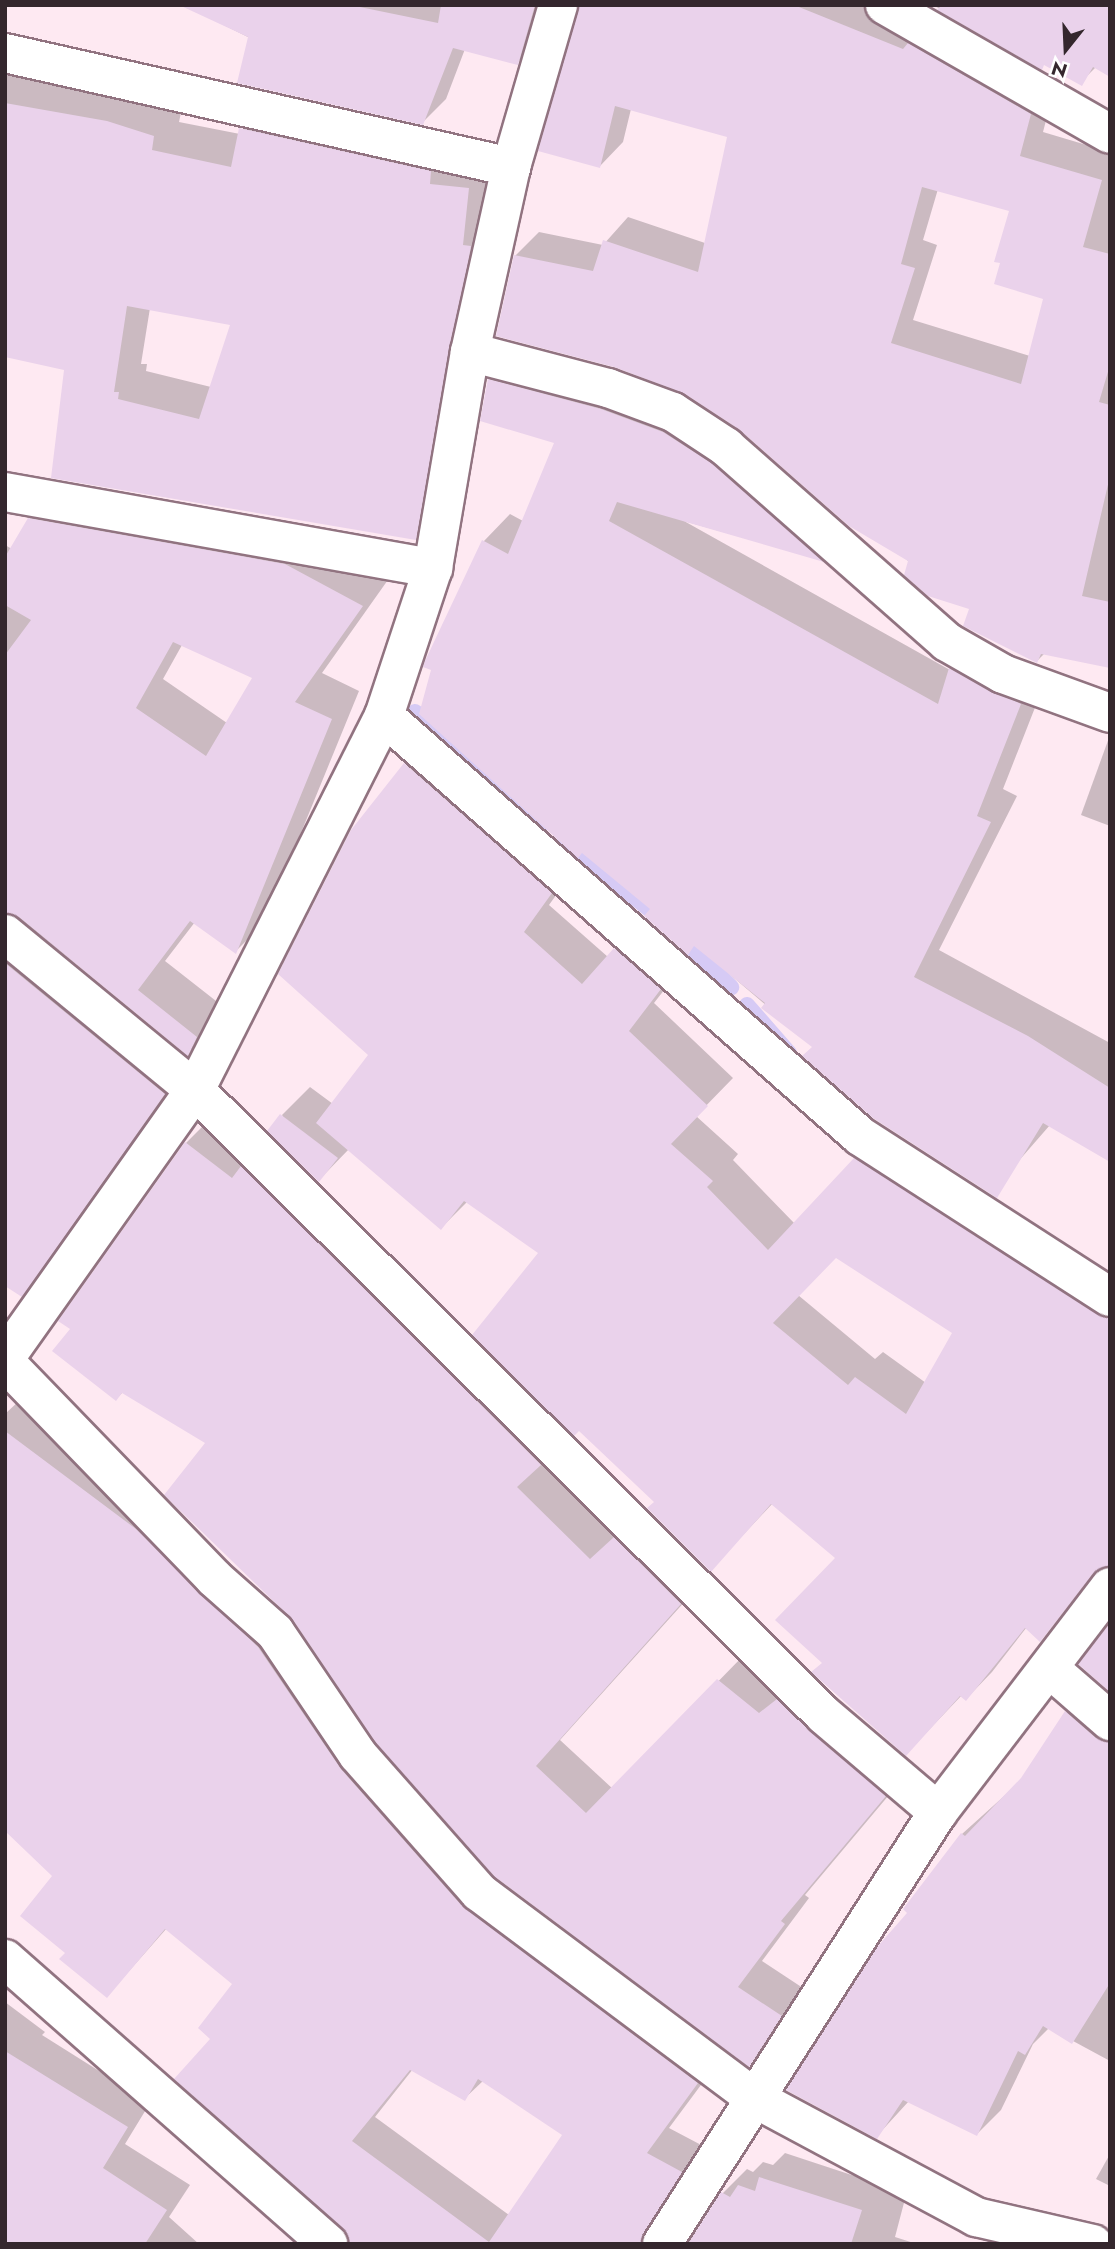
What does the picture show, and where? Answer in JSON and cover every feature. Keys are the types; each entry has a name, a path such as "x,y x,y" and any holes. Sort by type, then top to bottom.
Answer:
{"street":[{"path":"558,5 512,167 470,352 433,568 384,716 195,1090 5,1360 214,1578 275,1632 358,1755 479,1892 756,2099 975,2230 1093,2244"},
{"path":"885,5 1110,134"},
{"path":"5,53 512,167"},
{"path":"470,352 608,388 673,412 726,447 947,642 1003,674 1110,713"},
{"path":"5,492 433,568"},
{"path":"384,716 860,1136 1110,1297"},
{"path":"5,934 195,1090 824,1715 938,1812"},
{"path":"662,2244 938,1812 1110,1587"},
{"path":"1048,1668 1110,1721"},
{"path":"5,1959 328,2244"}],"building":[{"path":"179,5 350,5 438,23 441,5 535,5 518,65 453,48 423,125 237,83 248,37"},
{"path":"579,5 794,5 903,49 908,43 1031,114 1020,156 1102,180 1083,247 1110,254 1110,365 1099,402 1110,405 1110,476 1082,596 1110,602 1110,668 1041,654 1037,663 963,626 969,609 928,596 904,575 908,561 849,526 740,430 685,394 614,367 496,336 514,255 593,271 603,240 698,272 727,137 615,106 600,168 538,151","holes":["922,187 1009,211 994,262 1000,263 994,284 1043,299 1021,384 891,343 915,268 901,264"]},
{"path":"942,5 1110,5 1110,77 1093,67 1082,86 1044,65 1042,70 937,10"},
{"path":"5,103 107,121 154,136 152,150 231,167 239,128 431,171 430,184 469,188 463,245 471,246 416,540 51,478 64,370 5,357","holes":["127,306 230,325 199,419 118,399 119,392 114,392"]},
{"path":"488,379 601,409 663,432 713,464 824,562 617,502 609,521 938,704 949,668 1021,704 977,816 991,822 914,977 1028,1036 1110,1088 1110,1162 1043,1123 997,1198 873,1118 802,1056 812,1047 761,1008 765,1003 694,946 688,955 644,916 650,909 582,853 578,858 419,714 431,670 423,667 425,661 482,540 508,554 554,443 480,421"},
{"path":"28,518 285,564 363,606 295,702 332,719 236,954 190,921 138,990 197,1037 188,1056 19,917 5,913 5,655 31,620 5,605 5,557","holes":["173,642 252,678 206,756 136,708"]},
{"path":"404,763 552,893 524,932 582,984 614,948 661,989 629,1031 708,1106 671,1144 713,1181 707,1187 768,1250 854,1158 1110,1319 1110,1566 1093,1574 1040,1642 1025,1628 966,1701 960,1696 906,1756 811,1672 822,1663 775,1620 835,1558 771,1504 711,1572 647,1508 654,1502 579,1431 574,1436 472,1335 538,1253 464,1201 441,1230 316,1123 368,1055 278,974 351,830","holes":["836,1258 952,1333 906,1414 855,1377 848,1385 773,1323"]},
{"path":"5,963 165,1094 22,1297 5,1286"},
{"path":"280,1114 338,1158 319,1182 267,1131"},
{"path":"185,1142 232,1178 241,1166 541,1465 517,1487 590,1559 614,1537 681,1604 536,1766 586,1813 717,1679 759,1713 777,1699 886,1796 781,1921 785,1924 738,1987 782,2016 749,2067 494,1876 375,1742 293,1620 164,1495 205,1443 122,1393 116,1401 52,1351 70,1329 58,1321"},
{"path":"5,1431 136,1529 258,1647 341,1769 463,1907 698,2083 647,2153 682,2172 640,2244 349,2244 342,2228 174,2079 210,2039 198,2028 232,1984 165,1929 107,1998 59,1959 65,1953 20,1916 52,1876 5,1831","holes":["410,2070 465,2101 478,2079 562,2135 489,2242 352,2141"]},
{"path":"1110,1623 1110,1692 1078,1664"},
{"path":"1065,1711 1096,1738 1110,1742 1110,1983 1072,2044 1043,2026 1025,2055 1018,2051 977,2136 903,2100 877,2139 786,2090 878,1946 907,1913 903,1909 961,1833 965,1836 1021,1778"},
{"path":"5,2051 128,2127 103,2168 167,2210 145,2244 5,2244"},
{"path":"759,2177 862,2210 851,2244 688,2244 721,2192 730,2197 738,2185 755,2191"}],"waterway":[{"path":"415,712 542,824"},
{"path":"565,842 667,923 731,987"},
{"path":"747,1005 789,1053"}]}
